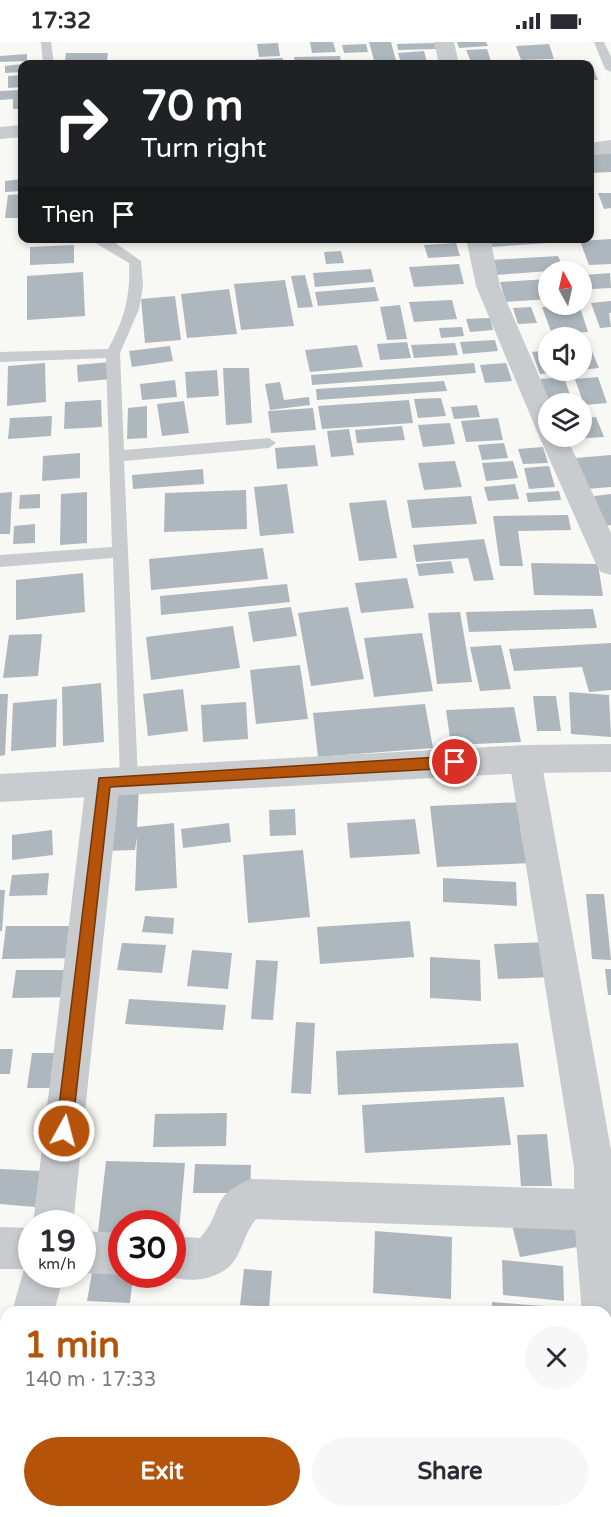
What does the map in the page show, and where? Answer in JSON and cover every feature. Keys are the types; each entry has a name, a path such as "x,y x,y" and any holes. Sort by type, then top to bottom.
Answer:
{"street":[{"path":"444,42 448,60"},
{"path":"0,133 18,131"},
{"path":"594,149 611,147"},
{"path":"479,243 488,286 538,403"},
{"path":"557,447 611,564"},
{"path":"0,788 525,759 611,758"},
{"path":"525,759 594,1167 594,1210 602,1306"},
{"path":"55,1210 116,780"},
{"path":"186,1258 209,1257 218,1250 236,1209 242,1202 251,1199 594,1210"},
{"path":"0,1248 18,1249"},
{"path":"35,1306 39,1288"}],"lane":[{"path":"46,42 48,60"},
{"path":"599,42 611,69"},
{"path":"106,243 135,261 138,281 129,325 113,353 120,552 116,780"},
{"path":"0,357 113,353"},
{"path":"117,456 269,443"},
{"path":"0,561 120,552"}],"building":[{"path":"310,42 333,42 336,52 312,53"},
{"path":"369,42 391,42 396,60 374,60"},
{"path":"457,42 486,42 488,46 459,48"},
{"path":"278,43 280,56 259,57 257,44"},
{"path":"434,43 436,49 398,50 397,44"},
{"path":"366,44 368,52 344,53 342,45"},
{"path":"549,44 554,59 521,60 516,46"},
{"path":"487,49 491,60 470,60 466,50"},
{"path":"424,51 426,60 400,60 398,53"},
{"path":"66,53 108,53 107,60 65,60"},
{"path":"27,54 27,60 0,62 0,56"},
{"path":"340,56 341,60 294,60 294,57"},
{"path":"283,58 283,60 256,60"},
{"path":"18,64 18,72 5,73 5,66"},
{"path":"18,75 18,87 8,88 8,76"},
{"path":"18,90 18,109 13,109 13,99 0,100 0,91"},
{"path":"611,150 611,172 594,173 594,151"},
{"path":"18,179 18,191 5,192 5,181"},
{"path":"598,193 611,193 611,208 604,209"},
{"path":"18,194 18,218 5,218 8,195"},
{"path":"611,239 611,264 592,265 592,261 588,261 581,243 594,243 594,240"},
{"path":"456,243 460,256 428,258 424,245"},
{"path":"491,243 548,243 492,247"},
{"path":"74,245 74,263 30,265 30,247"},
{"path":"341,251 344,263 326,264 324,252"},
{"path":"558,256 560,261 538,261 538,272 495,275 491,260"},
{"path":"459,264 464,284 414,287 409,267"},
{"path":"371,269 374,282 315,287 313,273"},
{"path":"83,272 85,316 27,320 27,276"},
{"path":"610,273 611,288 592,289 592,274"},
{"path":"305,275 313,307 298,308 291,276"},
{"path":"285,280 294,326 241,330 234,284"},
{"path":"538,280 538,300 506,302 500,282"},
{"path":"375,287 379,301 318,306 315,292"},
{"path":"229,289 237,334 187,338 181,294"},
{"path":"175,296 181,340 145,343 141,299"},
{"path":"452,300 457,319 414,322 409,302"},
{"path":"611,301 611,313 609,313 611,327 600,328 592,303"},
{"path":"400,305 407,339 387,340 380,307"},
{"path":"531,307 537,323 518,324 513,308"},
{"path":"545,315 583,315 586,327 549,327"},
{"path":"490,318 493,330 470,332 466,319"},
{"path":"462,327 464,336 441,338 439,328"},
{"path":"495,340 498,351 463,354 460,342"},
{"path":"407,342 411,358 380,360 377,344"},
{"path":"455,343 458,355 414,358 411,345"},
{"path":"357,345 363,367 310,372 305,350"},
{"path":"170,346 173,361 132,367 129,351"},
{"path":"538,351 538,368 532,352"},
{"path":"592,352 599,368 592,369"},
{"path":"110,362 112,379 78,382 77,365"},
{"path":"45,363 46,402 7,406 8,366"},
{"path":"474,363 476,373 312,385 311,375"},
{"path":"506,363 512,381 485,383 480,365"},
{"path":"223,368 249,368 252,423 226,425"},
{"path":"217,370 219,396 187,398 185,372"},
{"path":"598,377 607,403 592,404 592,393 580,393 576,381 592,381 592,378"},
{"path":"175,380 177,397 142,400 140,384"},
{"path":"444,381 447,391 317,400 316,389"},
{"path":"541,381 565,381 569,393 544,393"},
{"path":"280,382 284,400 309,397 310,405 270,410 265,384"},
{"path":"441,398 446,416 418,418 414,399"},
{"path":"101,400 102,427 64,429 65,402"},
{"path":"409,400 413,423 322,429 318,406"},
{"path":"184,401 189,433 162,436 157,404"},
{"path":"477,405 480,417 454,419 451,407"},
{"path":"147,406 147,438 127,439 128,408"},
{"path":"313,408 316,430 271,433 268,411"},
{"path":"52,416 51,436 8,439 10,418"},
{"path":"592,417 596,417 604,437 592,438"},
{"path":"498,418 503,440 466,442 461,421"},
{"path":"450,423 455,444 423,447 418,425"},
{"path":"402,426 405,440 357,443 355,430"},
{"path":"349,429 354,455 331,457 327,431"},
{"path":"504,443 508,458 482,460 478,445"},
{"path":"315,445 318,466 277,469 275,448"},
{"path":"543,447 548,463 523,464 518,449"},
{"path":"80,453 80,478 42,481 43,456"},
{"path":"611,455 611,487 586,489 576,458"},
{"path":"455,461 462,487 424,490 418,463"},
{"path":"513,461 518,478 486,481 482,463"},
{"path":"549,466 555,487 529,489 524,468"},
{"path":"203,469 204,484 133,489 132,475"},
{"path":"287,484 294,533 260,536 254,487"},
{"path":"515,484 519,499 488,501 484,487"},
{"path":"246,490 247,529 164,532 165,493"},
{"path":"559,491 561,500 528,502 526,493"},
{"path":"12,492 10,534 0,534 0,493"},
{"path":"87,492 87,543 60,545 61,494"},
{"path":"40,494 40,508 19,509 20,495"},
{"path":"611,494 611,525 606,526 594,496"},
{"path":"471,496 477,524 412,528 407,500"},
{"path":"386,500 397,558 359,561 349,503"},
{"path":"568,515 571,530 518,531 523,566 500,566 493,516"},
{"path":"35,524 35,543 13,544 14,526"},
{"path":"484,539 494,580 474,581 468,558 416,562 413,545"},
{"path":"263,548 268,579 151,590 149,559"},
{"path":"451,561 454,573 419,576 416,564"},
{"path":"531,563 598,564 603,596 534,595"},
{"path":"83,573 85,612 16,620 16,580"},
{"path":"407,578 414,608 361,613 355,583"},
{"path":"287,584 290,602 161,615 160,596"},
{"path":"291,607 297,636 253,642 248,612"},
{"path":"348,607 364,679 311,686 298,613"},
{"path":"593,609 597,628 469,632 466,612"},
{"path":"460,612 472,682 437,684 428,613"},
{"path":"233,626 240,668 151,680 146,637"},
{"path":"422,633 433,691 374,697 364,638"},
{"path":"42,634 38,676 3,678 9,635"},
{"path":"611,643 611,690 589,692 582,667 514,671 509,649"},
{"path":"501,645 511,689 480,691 470,647"},
{"path":"300,665 308,719 256,724 250,670"},
{"path":"101,683 104,742 63,746 62,687"},
{"path":"183,689 188,731 148,736 143,694"},
{"path":"569,692 609,695 611,737 571,734"},
{"path":"0,694 8,694 5,755 0,756"},
{"path":"533,696 556,696 561,731 537,731"},
{"path":"57,699 56,747 11,751 13,703"},
{"path":"246,702 248,739 203,742 201,705"},
{"path":"425,704 433,748 318,757 313,713"},
{"path":"514,707 521,742 451,745 446,710"},
{"path":"139,786 137,827 174,823 177,888 135,891 137,837 135,850 102,851 108,787"},
{"path":"523,802 533,863 437,867 430,806"},
{"path":"295,809 296,835 270,836 269,810"},
{"path":"415,819 420,854 350,858 347,823"},
{"path":"229,823 231,842 183,848 181,829"},
{"path":"52,830 53,855 12,860 12,835"},
{"path":"303,850 310,917 248,923 243,855"},
{"path":"49,873 47,895 9,896 12,875"},
{"path":"443,878 516,882 517,906 443,902"},
{"path":"0,890 5,890 2,931 0,931"},
{"path":"586,894 604,894 611,960 592,959"},
{"path":"145,916 174,918 173,934 142,932"},
{"path":"410,921 414,957 320,964 317,927"},
{"path":"6,926 85,926 81,958 2,959"},
{"path":"549,942 554,977 498,979 494,944"},
{"path":"122,943 166,945 162,973 117,970"},
{"path":"192,950 232,953 228,989 187,986"},
{"path":"430,957 480,960 481,1001 430,998"},
{"path":"256,960 278,961 273,1020 251,1019"},
{"path":"605,969 611,969 611,995 608,995"},
{"path":"16,970 78,970 75,997 12,998"},
{"path":"129,999 226,1005 223,1030 125,1024"},
{"path":"296,1022 315,1023 311,1094 291,1093"},
{"path":"518,1043 524,1087 338,1095 336,1051"},
{"path":"0,1049 13,1049 10,1074 0,1074"},
{"path":"32,1053 68,1053 64,1088 27,1088"},
{"path":"504,1097 511,1145 365,1153 362,1105"},
{"path":"227,1113 226,1146 153,1147 155,1114"},
{"path":"547,1134 552,1186 521,1186 517,1135"},
{"path":"106,1161 185,1163 181,1210 108,1210 108,1241 97,1241"},
{"path":"195,1164 251,1165 250,1193 193,1193"},
{"path":"0,1169 42,1171 35,1207 0,1204"},
{"path":"574,1210 583,1246 520,1257 511,1221"},
{"path":"375,1231 452,1237 451,1299 373,1293"},
{"path":"502,1260 563,1266 564,1301 503,1295"},
{"path":"96,1267 108,1268 108,1288 132,1288 130,1303 87,1301 89,1288 96,1288"},
{"path":"244,1269 272,1271 269,1306 240,1305"},
{"path":"492,1302 542,1306 492,1306"}],"route":[{"path":"64,1131 104,782 455,762"}]}
